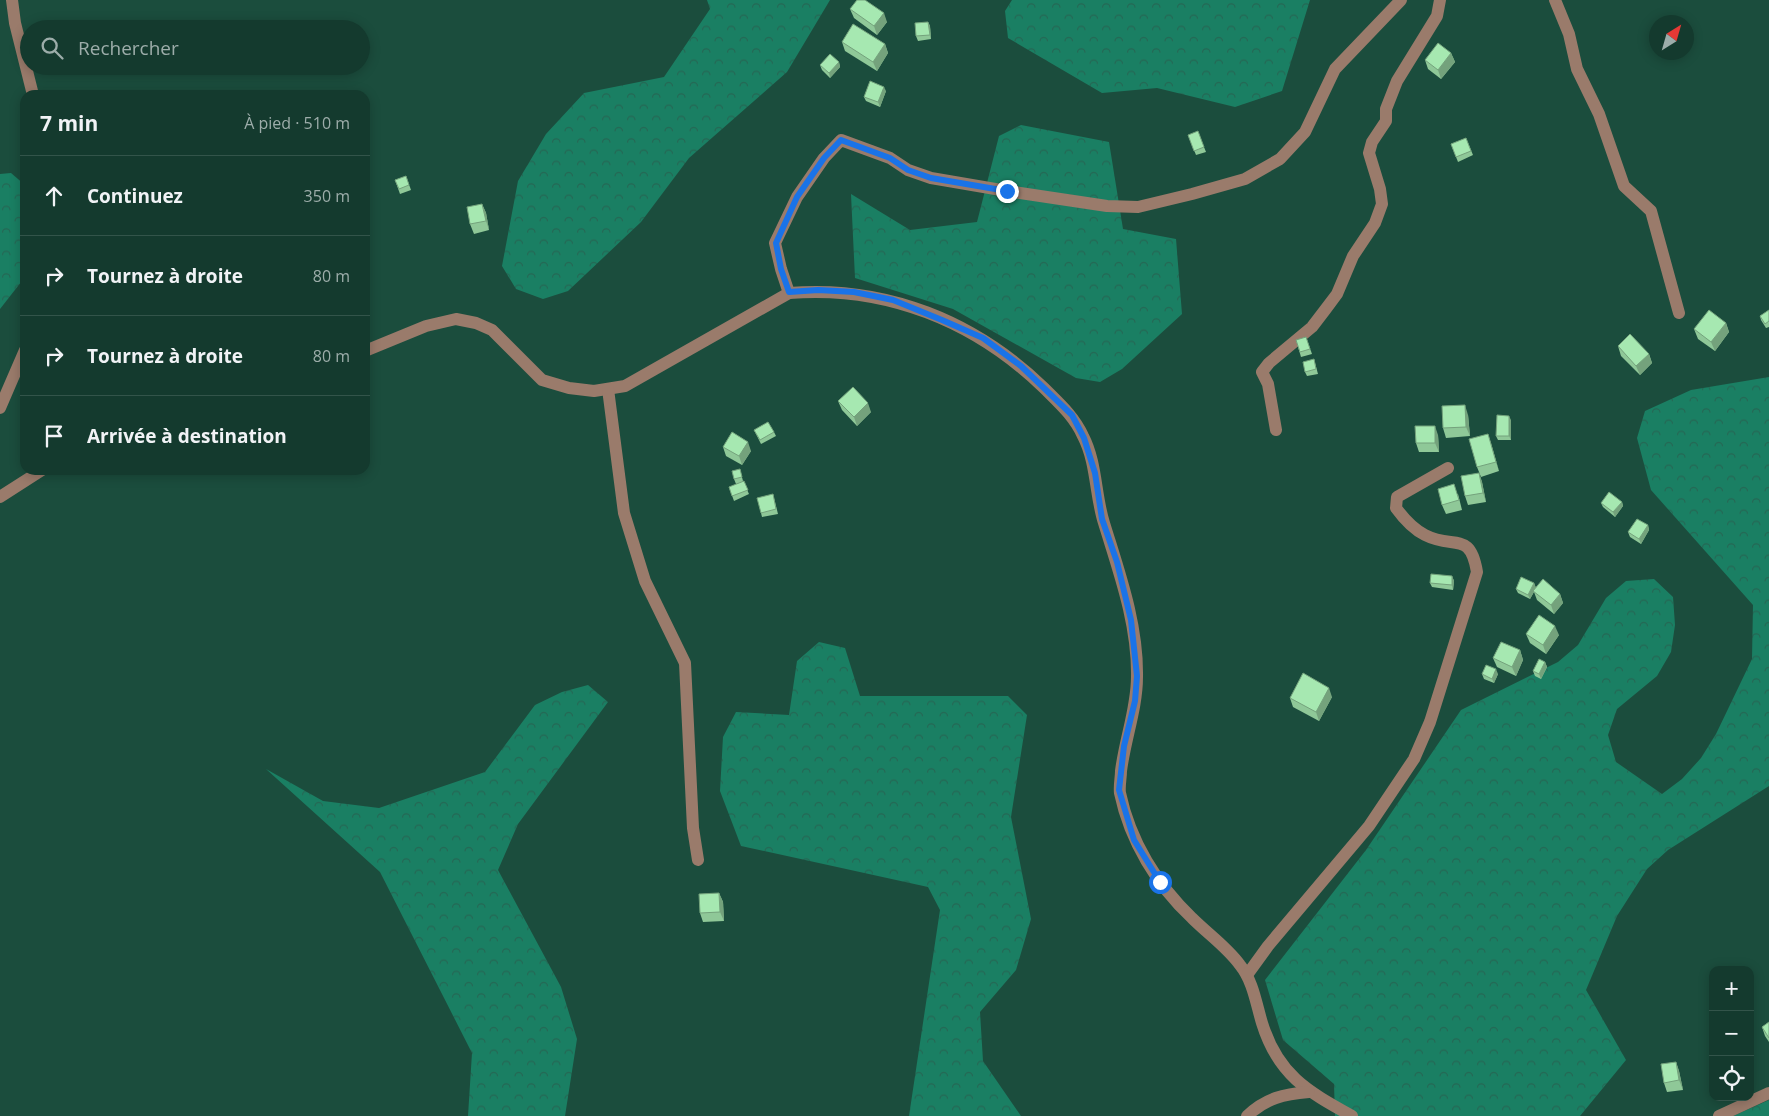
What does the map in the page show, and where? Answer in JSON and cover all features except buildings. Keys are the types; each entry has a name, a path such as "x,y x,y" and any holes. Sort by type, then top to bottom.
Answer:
{"street":[{"path":"12,0 20,43"},
{"path":"789,292 781,269 776,243 797,197 824,158 841,140 890,158 908,170 931,178 1007,191 1107,206 1138,207 1192,194 1245,179 1280,159 1305,132 1335,69 1401,0"},
{"path":"1276,430 1268,384 1262,372 1269,363 1312,327 1325,310 1337,294 1353,256 1375,223 1382,204 1380,189 1369,153 1372,142 1386,120 1386,109 1397,81 1437,16 1440,0"},
{"path":"1555,0 1569,34 1577,69 1599,114 1624,186 1651,211 1679,313"},
{"path":"28,75 32,90"},
{"path":"370,349 426,326 456,319 476,323 492,330 542,380 569,388 594,391 625,386 653,372 789,292 818,290 854,292 893,300 983,338 1021,366 1072,415 1084,438 1095,473 1102,519 1117,562 1131,620 1137,676 1135,701 1124,746 1119,790 1134,840 1160,882 1190,917 1232,956 1248,975 1268,1043 1290,1076 1309,1092 1352,1116"},
{"path":"0,408 20,362"},
{"path":"608,389 624,513 645,581 685,663 693,828 698,860"},
{"path":"1248,975 1268,946 1369,826 1414,759 1430,722 1477,572 1474,554 1467,546 1426,536 1406,522 1396,508 1397,497 1448,468"},
{"path":"0,497 34,475"},
{"path":"1247,1116 1260,1104 1286,1094 1309,1092"},
{"path":"1719,1116 1769,1093"}],"green space":[{"path":"707,0 830,0 787,72 689,158 641,222 568,291 543,299 516,289 502,266 518,181 546,134 584,93 664,77 710,9"},
{"path":"1012,0 1310,0 1282,91 1235,107 1157,88 1102,93 1008,38 1005,11"},
{"path":"1021,125 1109,142 1123,229 1176,239 1182,314 1122,369 1100,382 1076,378 953,309 855,278 851,194 910,230 977,222 999,136"},
{"path":"11,173 20,181 20,283 0,309 0,174"},
{"path":"1769,377 1769,786 1668,850 1647,869 1617,916 1586,990 1626,1060 1580,1116 1335,1116 1334,1084 1283,1040 1265,980 1366,850 1461,710 1558,662 1578,645 1606,598 1626,581 1654,579 1673,597 1675,625 1671,652 1657,676 1617,709 1608,735 1616,762 1662,794 1682,779 1701,758 1716,734 1752,659 1753,605 1651,490 1637,438 1645,411 1691,390"},
{"path":"819,642 845,648 860,696 1008,696 1027,715 1011,817 1031,919 1016,970 980,1012 983,1061 1021,1116 909,1116 940,910 928,887 741,846 720,791 723,737 736,712 789,715 797,661"},
{"path":"588,685 608,702 518,824 498,870 561,987 577,1039 565,1116 468,1116 472,1053 380,872 266,769 323,801 379,808 485,772 535,705 562,692"},
{"path":"1769,1100 1769,1116 1733,1116"}],"route":[{"path":"1007,191 931,178 908,170 890,158 841,140 824,158 797,197 776,243 781,269 789,292 818,290 854,292 893,300 983,338 1021,366 1072,415 1084,438 1095,473 1102,519 1117,562 1131,620 1137,676 1135,701 1124,746 1119,790 1134,840 1160,882"}]}
